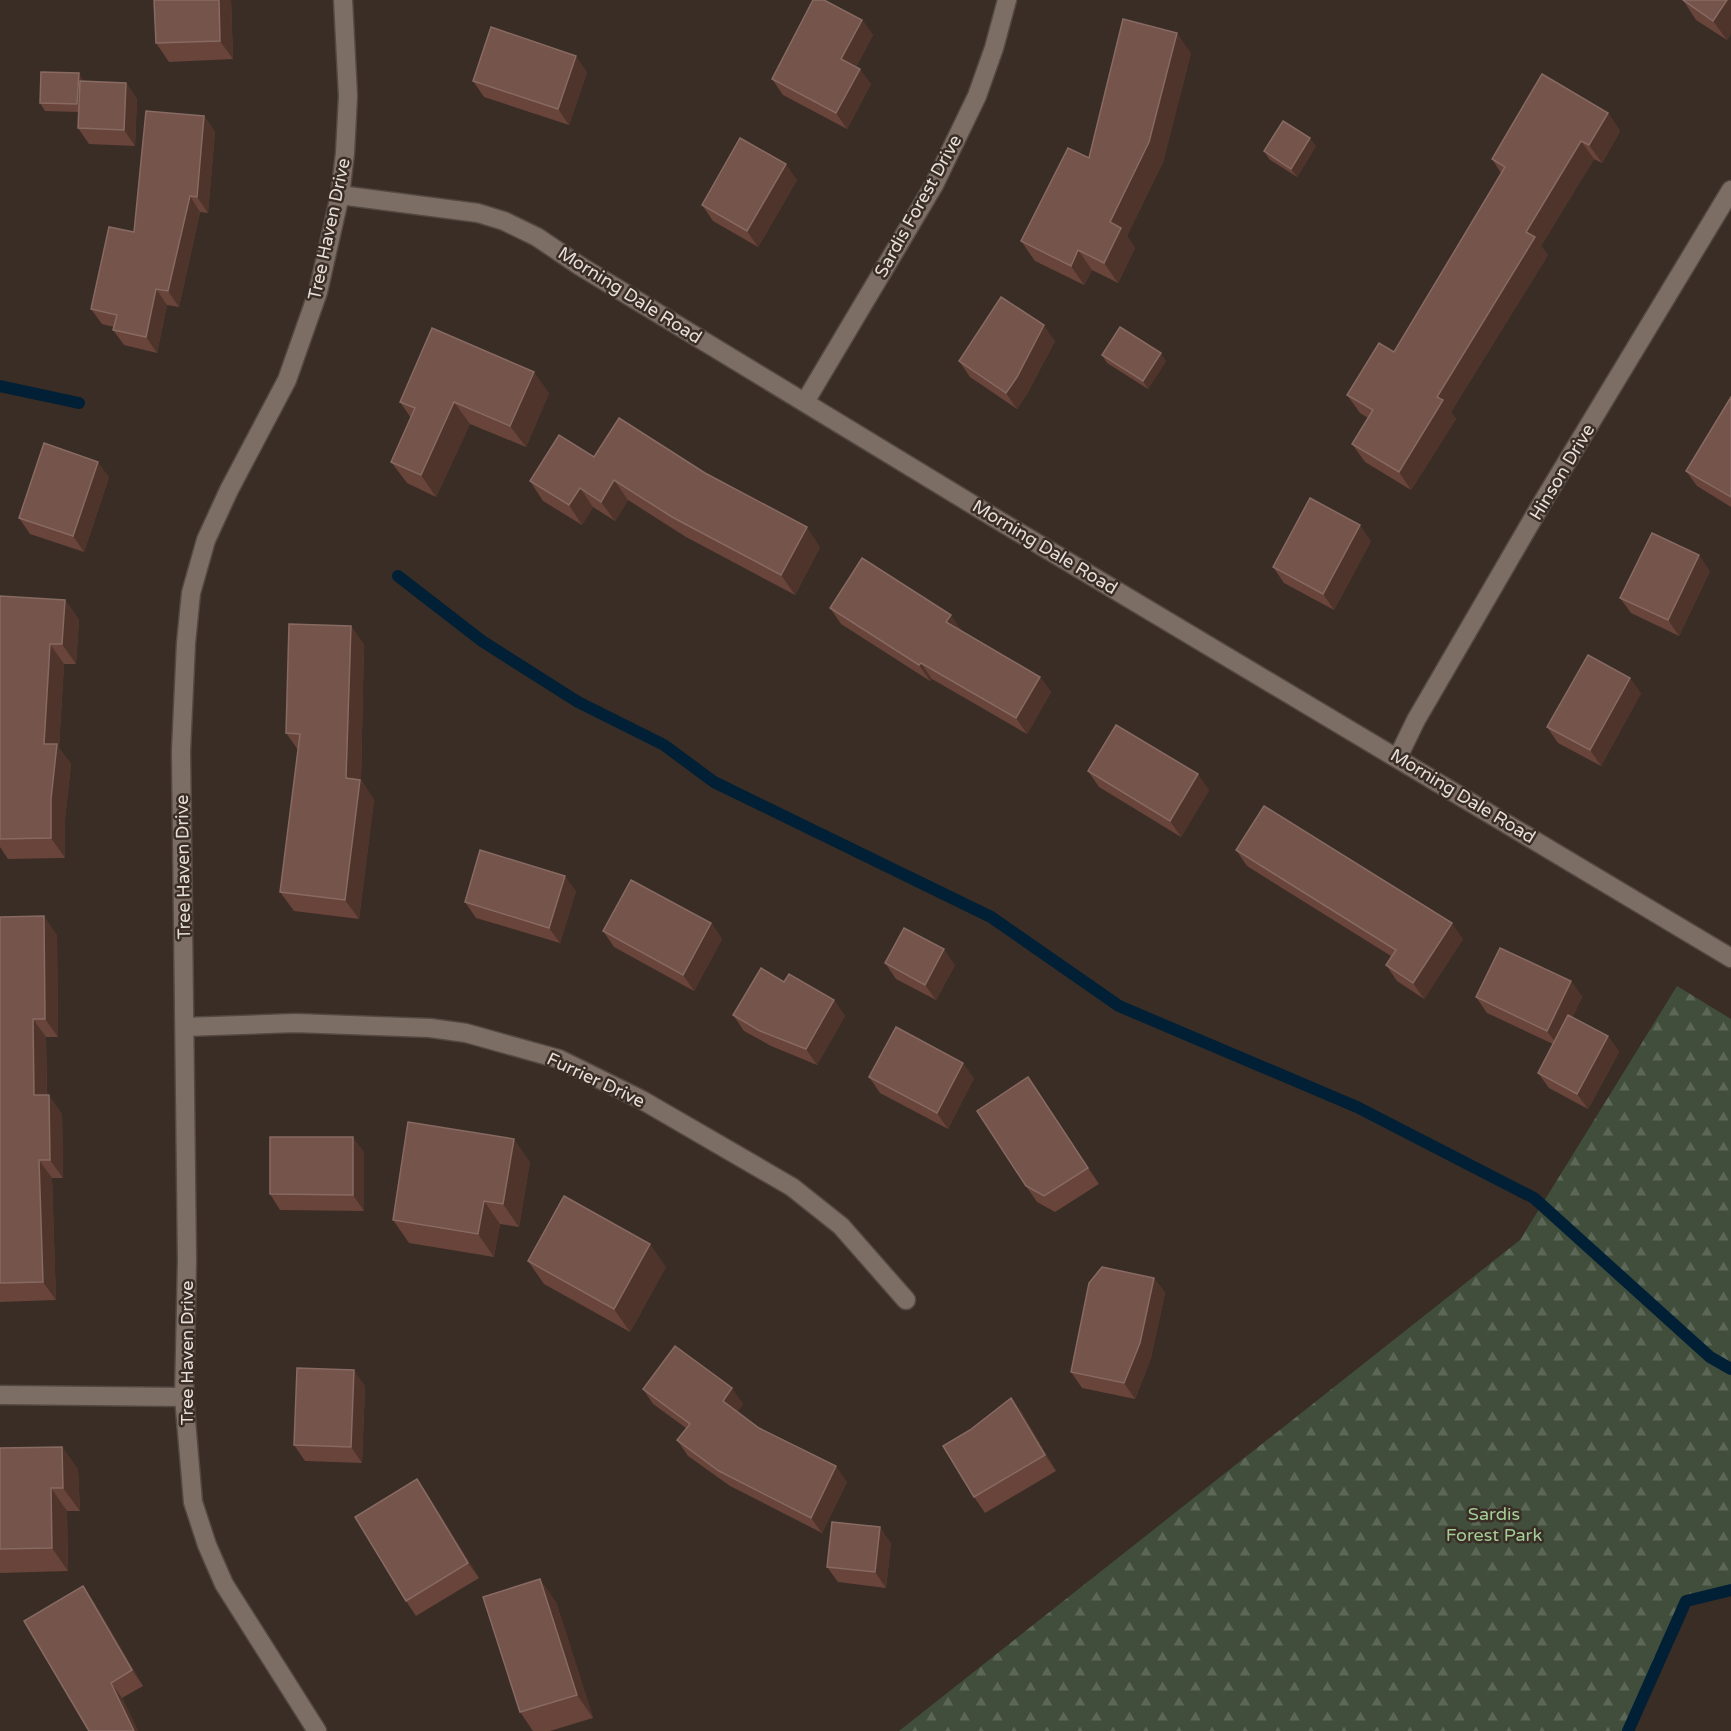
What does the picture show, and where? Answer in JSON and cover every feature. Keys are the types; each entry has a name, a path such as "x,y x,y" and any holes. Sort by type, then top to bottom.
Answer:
{"street":[{"name":"Tree Haven Drive","path":"317,1731 224,1584 207,1545 193,1502 184,1397 187,1261 181,751 186,643 191,593 206,540 286,380 318,292 340,195 348,96 344,0"},
{"name":"Sardis Forest Drive","path":"805,402 934,185 976,96 994,48 1007,0"},
{"name":"Hinson Drive","path":"1398,757 1416,720 1542,503 1731,190"},
{"name":"Morning Dale Road","path":"340,195 478,213 504,221 537,237 580,266 998,520 1731,958"},
{"name":"Furrier Drive","path":"185,1027 295,1023 430,1028 465,1033 559,1059 642,1100 792,1187 841,1226 906,1300"},
{"path":"0,1395 184,1397"}],"green space":[{"name":"Sardis Forest Park","path":"1677,986 1731,1019 1731,1590 1686,1601 1628,1731 899,1731 1520,1240"}],"building":[{"path":"154,0 219,0 220,41 156,43"},
{"path":"813,0 824,0 862,20 841,59 860,69 836,113 772,79"},
{"path":"1683,0 1727,0 1713,21"},
{"path":"1123,19 1177,33 1149,142 1110,222 1121,228 1104,263 1078,250 1071,266 1021,241 1068,148 1089,158"},
{"path":"491,27 576,56 558,109 473,81"},
{"path":"41,72 79,73 77,104 40,103"},
{"path":"1542,74 1608,113 1589,145 1581,141 1526,232 1535,237 1437,397 1443,400 1399,472 1352,444 1373,410 1347,395 1379,343 1394,352 1505,167 1492,159"},
{"path":"80,81 126,83 124,130 78,128"},
{"path":"146,111 204,116 197,197 190,196 168,291 156,289 146,337 113,330 117,315 91,309 109,227 134,232"},
{"path":"1283,121 1310,138 1291,169 1264,151"},
{"path":"740,138 786,164 747,231 702,205"},
{"path":"1001,297 1044,325 1006,393 959,361"},
{"path":"1120,327 1161,353 1143,381 1102,355"},
{"path":"432,328 534,372 510,426 454,402 421,475 391,462 415,408 400,402"},
{"path":"1731,397 1731,497 1686,471"},
{"path":"619,418 705,473 807,527 781,575 672,517 614,480 601,502 580,488 569,505 530,481 559,435 594,457"},
{"path":"44,443 98,462 73,536 19,518"},
{"path":"1310,498 1360,525 1323,594 1273,567"},
{"path":"1652,533 1699,555 1668,620 1620,598"},
{"path":"862,558 951,615 946,622 1040,677 1016,718 921,663 919,665 830,608"},
{"path":"0,596 65,600 62,644 50,644 44,744 57,744 51,799 51,838 0,839"},
{"path":"289,624 351,626 346,778 360,780 345,900 280,892 300,734 286,733"},
{"path":"1588,655 1630,678 1590,750 1547,727"},
{"path":"1116,725 1198,774 1170,821 1088,771"},
{"path":"1264,806 1452,923 1413,983 1386,965 1396,950 1236,850"},
{"path":"480,850 565,876 549,928 465,902"},
{"path":"631,880 711,923 683,975 603,931"},
{"path":"44,916 45,1019 33,1019 34,1095 49,1095 50,1160 39,1160 43,1282 0,1283 0,917"},
{"path":"904,928 944,949 925,985 885,963"},
{"path":"1500,948 1571,981 1547,1031 1476,997"},
{"path":"761,968 784,982 789,974 834,1000 806,1049 760,1031 733,1015"},
{"path":"1568,1015 1608,1036 1577,1094 1538,1073"},
{"path":"896,1027 963,1063 937,1113 869,1077"},
{"path":"1028,1077 1088,1168 1044,1196 1026,1186 977,1111"},
{"path":"408,1122 514,1139 503,1204 484,1201 478,1234 393,1220"},
{"path":"270,1137 353,1137 353,1195 270,1194"},
{"path":"564,1196 650,1244 614,1309 528,1261"},
{"path":"1102,1267 1154,1278 1140,1343 1124,1383 1071,1372 1089,1283"},
{"path":"675,1346 732,1388 723,1401 759,1428 836,1466 811,1518 719,1471 677,1440 690,1424 643,1389"},
{"path":"297,1368 354,1370 351,1447 294,1445"},
{"path":"1011,1398 1045,1455 974,1497 943,1446 970,1430"},
{"path":"62,1447 63,1488 51,1488 52,1548 0,1549 0,1448"},
{"path":"417,1479 468,1563 406,1601 355,1517"},
{"path":"832,1522 880,1527 875,1572 827,1567"},
{"path":"540,1579 577,1695 520,1712 483,1597"},
{"path":"83,1586 132,1670 111,1683 134,1731 89,1731 24,1621"}],"waterway":[{"path":"0,386 79,403"},
{"path":"398,576 482,641 578,702 664,745 714,782 991,917 1119,1006 1357,1107 1534,1198 1710,1357 1731,1369"},
{"path":"1628,1731 1686,1601 1731,1590"}]}
